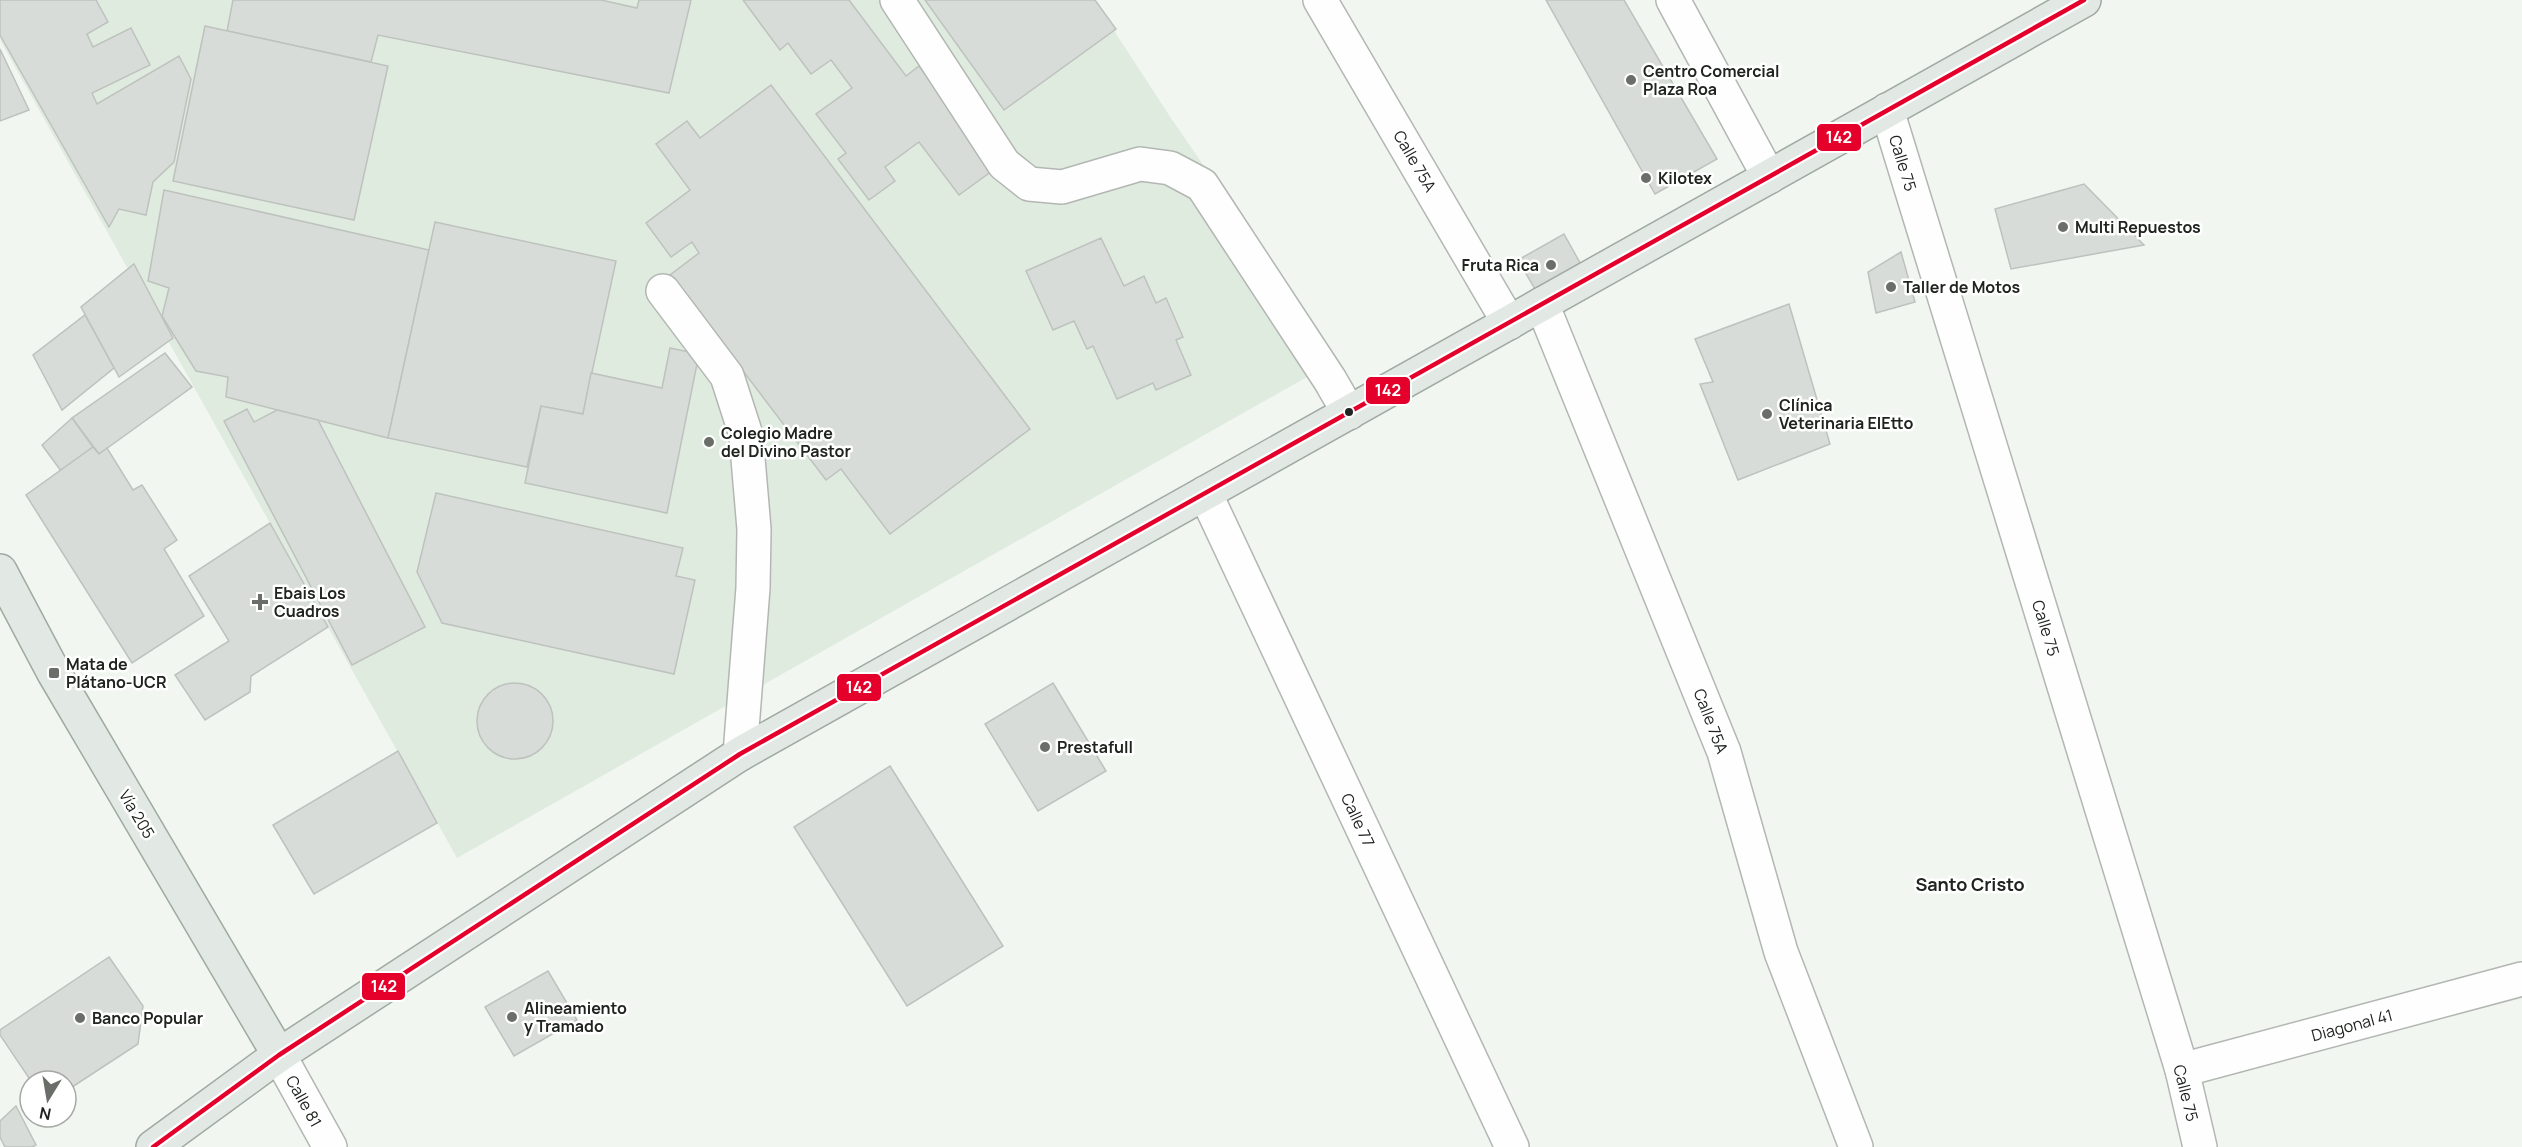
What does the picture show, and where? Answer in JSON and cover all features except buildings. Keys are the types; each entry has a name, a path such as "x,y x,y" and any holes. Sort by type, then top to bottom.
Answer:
{"main road":[{"path":"153,1147 279,1055 740,754 2084,0"},
{"name":"Vía 205","path":"0,571 54,673 279,1055"}],"street":[{"path":"897,0 1004,164 1029,184 1062,187 1140,164 1170,168 1202,185 1330,380 1349,413"},
{"name":"Calle 75A","path":"1320,0 1509,323"},
{"path":"1673,0 1769,177"},
{"name":"Calle 75","path":"1887,110 2182,1070 2200,1147"},
{"path":"663,291 726,376 746,435 754,529 753,588 740,754"},
{"name":"Calle 75A","path":"1542,304 1724,752 1780,952 1856,1147"},
{"name":"Calle 77","path":"1205,493 1512,1147"},
{"name":"Diagonal 41","path":"2182,1070 2522,979"},
{"name":"Calle 81","path":"279,1055 330,1147"}],"shaded area":[{"name":"Colegio Madre del Divino Pastor","path":"0,0 1094,0 1171,118 1337,360 457,858 0,40"}],"transit line":[{"name":"142","path":"153,1147 279,1055 740,754 2084,0"}],"place":[{"name":"Centro Comercial Plaza Roa","path":"1631,80"},
{"name":"Kilotex","path":"1646,178"},
{"name":"Multi Repuestos","path":"2063,227"},
{"name":"Fruta Rica","path":"1551,265"},
{"name":"Taller de Motos","path":"1891,287"},
{"name":"Clínica Veterinaria ElEtto","path":"1767,414"},
{"name":"Colegio Madre del Divino Pastor","path":"709,442"},
{"name":"Ebais Los Cuadros","path":"260,602"},
{"name":"Mata de Plátano-UCR","path":"54,673"},
{"name":"Prestafull","path":"1045,747"},
{"name":"Alineamiento y Tramado","path":"512,1017"},
{"name":"Banco Popular","path":"80,1018"}],"district":[{"name":"Santo Cristo","path":"1970,885"}]}
